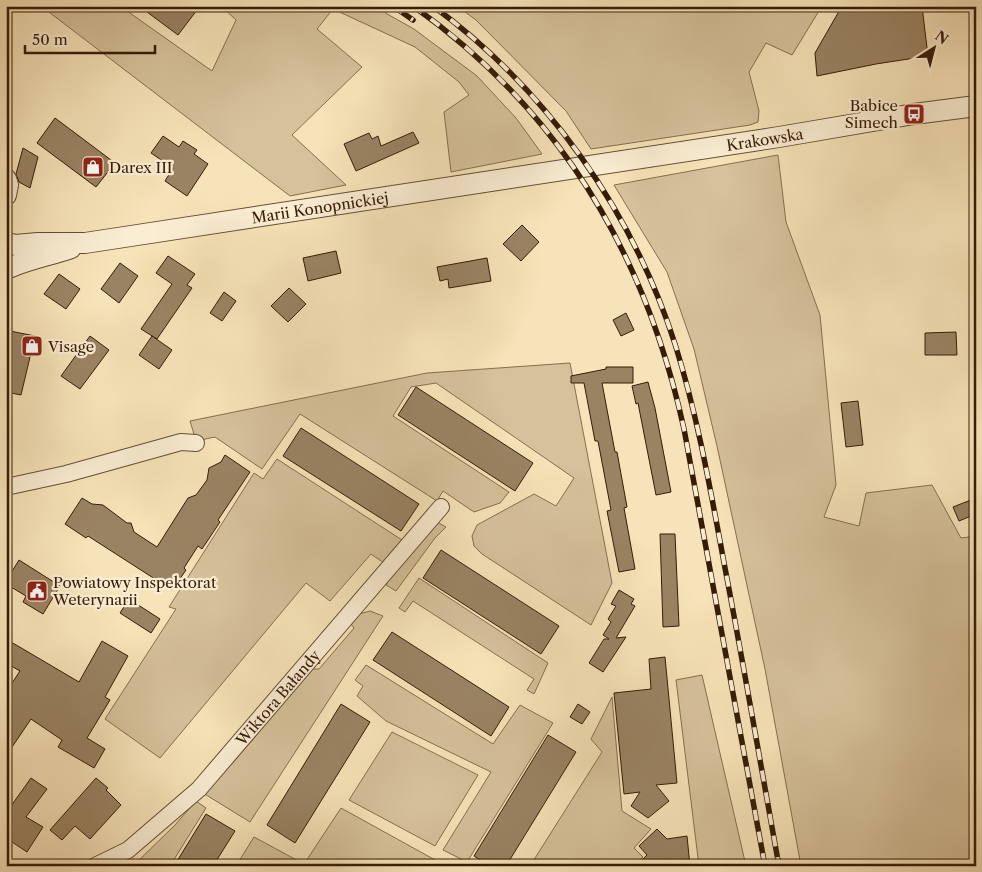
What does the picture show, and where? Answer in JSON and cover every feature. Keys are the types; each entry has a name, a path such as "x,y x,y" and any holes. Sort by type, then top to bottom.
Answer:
{"street":[{"name":"Krakowska","path":"554,171 779,137 914,114 976,106"},
{"name":"Marii Konopnickiej","path":"7,242 15,245 85,243 554,171"},
{"path":"6,179 8,185 6,195"},
{"path":"7,242 12,258 9,273"},
{"name":"Marii Konopnickiej","path":"9,273 23,262 85,243"},
{"path":"6,487 66,474 181,442 196,444"},
{"name":"Wiktora Bałandy","path":"94,866 128,850 199,788 441,507"}],"shaded area":[{"path":"41,6 120,6 212,71 236,20 221,6 373,6 414,29 477,76 516,118 542,154 451,172 444,112 469,95 459,82 415,47 333,9 317,29 362,67 292,135 346,185 290,196"},
{"path":"457,6 822,6 792,55 766,43 749,72 759,111 758,122 750,125 591,149 566,111 476,20"},
{"path":"778,155 786,222 820,315 836,485 824,517 859,526 866,493 932,485 961,538 976,536 976,866 801,866 765,669 694,349 667,272 614,185"},
{"path":"570,363 612,583 591,625 482,554 474,546 472,536 477,525 534,494 556,506 574,478 436,383 411,387 393,416 509,492 500,503 474,512 443,491 437,501 300,414 262,469 215,437 196,441 190,421 427,373"},
{"path":"277,459 402,540 384,563 371,554 330,601 306,583 160,758 105,719 176,609 169,607 254,473 263,479"},
{"path":"437,522 446,527 435,538 396,591 386,585 390,578"},
{"path":"419,578 548,663 534,694 527,690 534,679 413,601 405,612 399,608"},
{"path":"370,611 383,616 250,822 203,793 311,669 319,669 354,628 350,623 359,614"},
{"path":"366,665 493,744 520,705 553,723 467,862 443,850 491,772 386,721 357,696 363,686 355,680"},
{"path":"702,675 746,866 699,866 676,680"},
{"path":"612,697 622,811 651,829 634,848 643,857 633,866 530,866 602,752 591,739"},
{"path":"392,732 478,775 435,846 349,800"},
{"path":"196,801 206,808 170,866 130,866 136,863 175,825"},
{"path":"341,808 446,866 236,866 254,837 304,864"}],"building":[{"path":"139,6 200,6 178,35"},
{"path":"842,6 922,6 928,56 817,76 815,53"},
{"path":"55,118 115,163 96,187 37,143"},
{"path":"413,132 419,143 356,171 344,144 369,133 372,139 378,136 381,146"},
{"path":"163,136 179,147 183,141 197,150 194,154 208,164 187,196 165,181 173,168 151,153"},
{"path":"23,148 38,157 30,188 19,182 16,174"},
{"path":"522,225 539,242 521,261 503,244"},
{"path":"336,251 341,273 308,281 303,258"},
{"path":"168,256 195,274 187,285 192,288 157,339 141,329 172,284 156,273"},
{"path":"487,258 491,281 449,288 448,279 440,281 437,267"},
{"path":"120,263 138,276 119,303 101,289"},
{"path":"59,274 80,289 66,309 44,294"},
{"path":"289,288 306,304 288,322 271,306"},
{"path":"224,292 236,301 222,321 210,313"},
{"path":"626,313 634,330 621,336 613,320"},
{"path":"10,331 35,336 21,395 6,392 6,342 8,343"},
{"path":"956,332 957,355 925,355 925,333"},
{"path":"90,336 109,350 80,389 61,376"},
{"path":"152,336 172,350 159,369 139,355"},
{"path":"606,367 633,367 633,383 602,383 627,507 624,508 635,569 619,572 607,511 611,510 598,441 595,441 584,383 571,383 571,376 606,369"},
{"path":"648,382 655,408 671,492 656,495 638,403 636,404 632,386"},
{"path":"416,387 533,463 515,491 398,415"},
{"path":"858,401 863,445 846,447 841,403"},
{"path":"301,428 419,504 401,531 283,456"},
{"path":"225,455 250,472 218,520 220,522 202,549 198,546 184,568 186,570 172,590 88,536 86,538 65,524 82,498 92,504 103,505 127,523 131,523 134,532 157,547 188,498 196,495 207,480 209,468 221,462"},
{"path":"976,498 976,514 959,521 953,507"},
{"path":"660,534 675,534 679,626 663,627"},
{"path":"441,550 559,626 541,654 423,578"},
{"name":"Powiatowy Inspektorat Weterynarii","path":"19,560 60,586 43,614 23,602 26,596 6,584"},
{"path":"619,590 634,599 631,604 635,606 616,638 626,637 603,672 589,663 604,639 609,639 603,635 611,622 608,619 616,606 611,604"},
{"path":"129,599 160,619 151,633 120,613"},
{"path":"392,632 509,707 491,736 373,660"},
{"path":"6,639 79,682 102,641 128,656 105,697 110,700 87,738 105,749 94,768 58,747 62,740 31,719 6,756 6,692 20,671 6,663"},
{"path":"665,657 677,783 656,785 669,801 648,818 631,806 640,792 624,794 614,693 651,689 649,659"},
{"path":"341,704 370,722 295,843 267,825"},
{"path":"578,704 590,712 582,724 570,717"},
{"path":"548,735 576,752 506,866 490,866 474,856"},
{"path":"31,778 47,789 26,817 43,827 27,852 6,838 6,813"},
{"path":"96,778 108,788 106,790 121,805 90,839 75,826 62,840 50,830"},
{"path":"206,814 235,831 213,866 174,866"},
{"path":"657,829 667,839 687,836 690,866 636,866 647,855 639,846"}],"railway":[{"path":"393,6 413,20"},
{"path":"413,6 465,47 512,92 553,140 589,191 620,246 646,304 667,365 684,429 765,866"},
{"path":"433,6 474,39 512,75 548,114 580,156 609,200 635,246 657,294 675,344 691,399 703,455 779,866"}],"place":[{"name":"Babice Simech","path":"914,114"},
{"name":"Darex III","path":"93,167"},
{"name":"Visage","path":"32,346"},
{"name":"Powiatowy Inspektorat Weterynarii","path":"37,591"}]}
